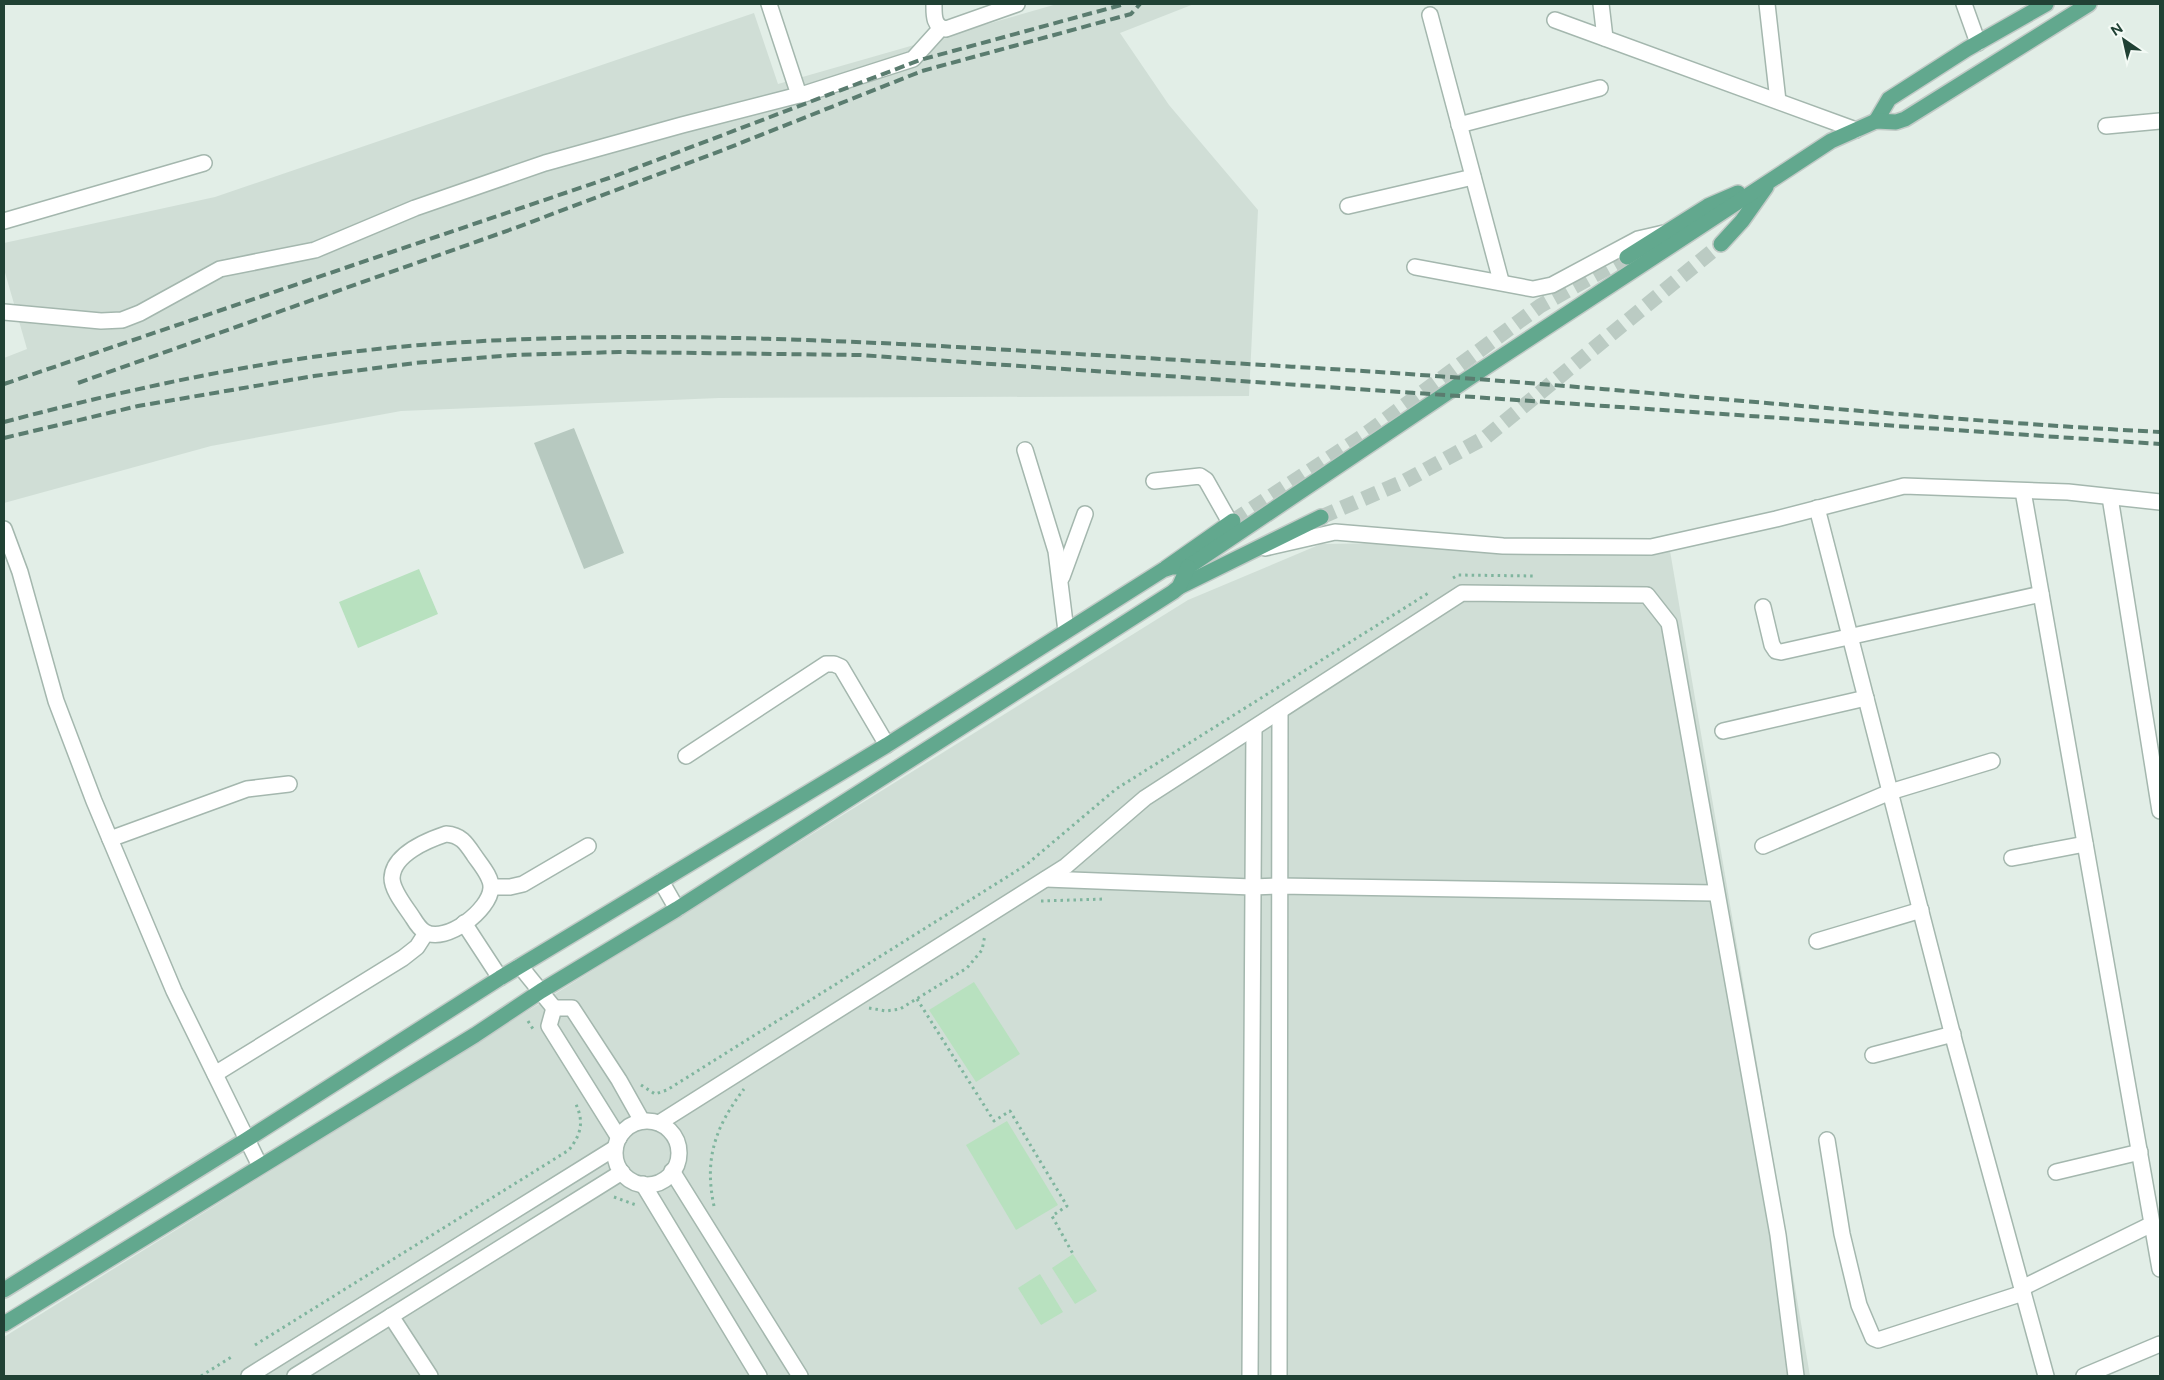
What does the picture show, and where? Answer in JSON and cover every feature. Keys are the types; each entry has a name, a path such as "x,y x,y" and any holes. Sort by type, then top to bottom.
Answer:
{"main road":[{"path":"1876,121 1890,99 1973,46 2044,4"},
{"path":"4,1290 246,1140 500,978 887,745 1233,526 1831,142 1876,121 1900,122 2089,4"},
{"path":"1973,46 1982,71"},
{"path":"1627,257 1708,206 1771,180"},
{"path":"1721,244 1742,221 1771,180"},
{"path":"4,1324 475,1035 541,991 677,909 1179,587 1321,517"},
{"path":"1179,587 1188,567 1233,526"},
{"path":"1166,568 1188,567"}],"street":[{"path":"769,4 799,95"},
{"path":"934,4 934,18 941,28"},
{"path":"4,312 101,321 122,320 140,313 220,269 315,250 415,208 508,175 682,124 799,95 913,59 941,28 953,27 1017,4"},
{"path":"1601,4 1606,38"},
{"path":"1767,4 1778,102"},
{"path":"1964,4 1973,46"},
{"path":"1430,15 1501,281"},
{"path":"1555,20 1856,130"},
{"path":"1459,125 1600,88"},
{"path":"2106,126 2160,121"},
{"path":"4,221 204,162"},
{"path":"1348,206 1474,177"},
{"path":"1415,267 1533,288 1552,285 1638,238 1665,232"},
{"path":"1025,450 1056,551 1066,631"},
{"path":"1154,481 1200,476 1206,480 1233,526"},
{"path":"1254,550 1335,532 1504,546 1651,547 1904,486 2023,491 2160,502"},
{"path":"2023,491 2140,1152 2154,1202 2152,1224 2160,1269"},
{"path":"2110,497 2160,811"},
{"path":"1817,508 1953,1034 2046,1376"},
{"path":"1060,581 1085,514"},
{"path":"4,529 20,572 56,701 110,839 174,991 260,1166"},
{"path":"658,1124 1046,878 1081,854 1123,815 1145,798 1462,593 1647,595 1669,623 1715,893 1735,985 1778,1235 1796,1376"},
{"path":"1763,606 1772,645 1776,651 1781,652 1850,635 2041,594"},
{"path":"686,756 826,664 834,664 841,667 887,745"},
{"path":"1723,731 1866,698"},
{"path":"1279,1376 1280,712"},
{"path":"1250,1376 1254,728"},
{"path":"1763,846 1890,792 1992,761"},
{"path":"110,839 247,789 289,784"},
{"path":"446,834 455,834 463,839 470,848 490,879 492,887 489,898 480,911 464,923 437,934 426,933 412,917 395,889 392,878 396,866 407,854 431,839 446,834"},
{"path":"2012,858 2085,844"},
{"path":"492,887 510,887 523,884 588,846"},
{"path":"1046,878 1252,887 1715,893"},
{"path":"661,881 677,909"},
{"path":"1817,941 1921,910"},
{"path":"464,923 500,978"},
{"path":"215,1074 403,958 417,947 426,933"},
{"path":"520,966 554,1008"},
{"path":"554,1008 572,1008 619,1080 642,1121"},
{"path":"554,1008 549,1026 617,1143"},
{"path":"1873,1055 1953,1034"},
{"path":"642,1121 666,1127 674,1135 678,1145 679,1156 672,1171 663,1180 643,1184 633,1182 622,1172 616,1158 617,1143 625,1129 642,1121"},
{"path":"1827,1140 1842,1234 1859,1305 1873,1338 1878,1340 2022,1291 2152,1224"},
{"path":"249,1376 617,1143"},
{"path":"2056,1172 2140,1152"},
{"path":"672,1171 800,1376"},
{"path":"295,1376 622,1172"},
{"path":"643,1184 759,1376"},
{"path":"392,1316 430,1376"},
{"path":"2084,1376 2160,1344"}],"path":[{"path":"1039,901 1106,899"},
{"path":"868,1008 886,1011 900,1009 967,968 977,959 982,950 987,928"},
{"path":"917,999 994,1121 1010,1111 1067,1206 1052,1216 1073,1254"},
{"path":"716,1212 709,1165 714,1142 733,1104 749,1083"},
{"path":"255,1345 569,1150 578,1137 582,1123 577,1104"},
{"path":"607,1196 623,1199 640,1206"},
{"path":"201,1376 233,1356"}],"shaded area":[{"path":"1057,4 1194,4 1120,33 1169,105 1258,210 1249,396 719,398 401,411 211,446 4,503 4,358 27,349 4,269 4,243 215,197 754,13 778,84"},
{"path":"1668,539 1810,1376 4,1376 4,1337 1188,600 1321,544"}],"green space":[{"path":"419,569 438,614 358,648 339,602"},
{"path":"974,982 1020,1054 976,1082 929,1010"},
{"path":"1007,1121 1058,1205 1016,1230 966,1145"},
{"path":"1073,1254 1097,1291 1075,1304 1052,1268"},
{"path":"1040,1274 1063,1312 1041,1325 1018,1288"}],"building":[{"path":"574,428 624,553 584,569 534,443"}],"tunnel":[{"path":"1321,517 1405,481 1486,437 1721,244"},
{"path":"1233,521 1363,436 1540,306 1627,257"}],"railway":[{"path":"4,384 615,176 920,60 1125,4"},
{"path":"78,383 515,228 723,150 922,71 1131,14 1140,4"},
{"path":"4,422 107,396 211,374 368,350 509,340 686,337 863,342 1346,370 1989,421 2160,432"},
{"path":"4,438 138,406 314,376 415,363 514,355 619,352 860,355 2160,444"}]}
